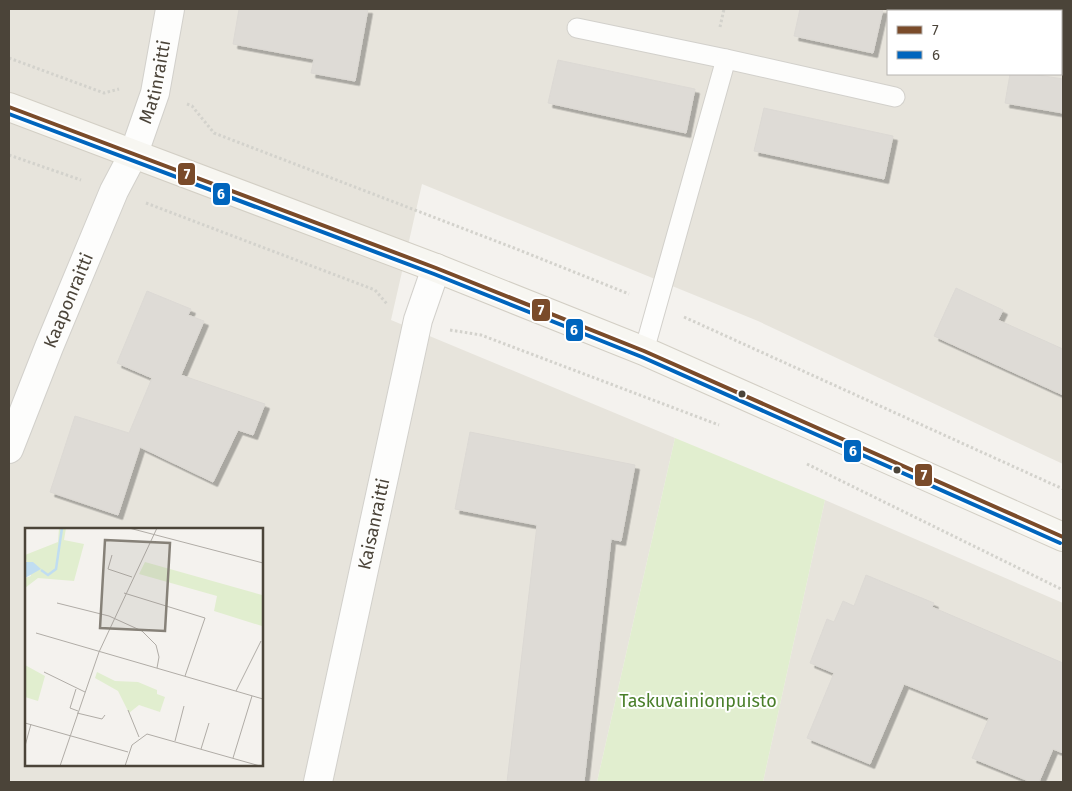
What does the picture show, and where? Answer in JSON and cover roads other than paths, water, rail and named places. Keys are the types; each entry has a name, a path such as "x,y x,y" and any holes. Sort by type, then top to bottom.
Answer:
{"street":[{"name":"Matinraitti","path":"134,153 155,93 170,9"},
{"path":"9,107 436,268 644,350 1063,537"},
{"name":"Kaaponraitti","path":"9,449 114,191 134,153"},
{"name":"Kaisanraitti","path":"318,782 418,320 436,268"}],"lane":[{"path":"577,28 895,97"},
{"path":"644,350 726,59"}],"park label":[{"name":"Taskuvainionpuisto","path":"698,701"}]}
